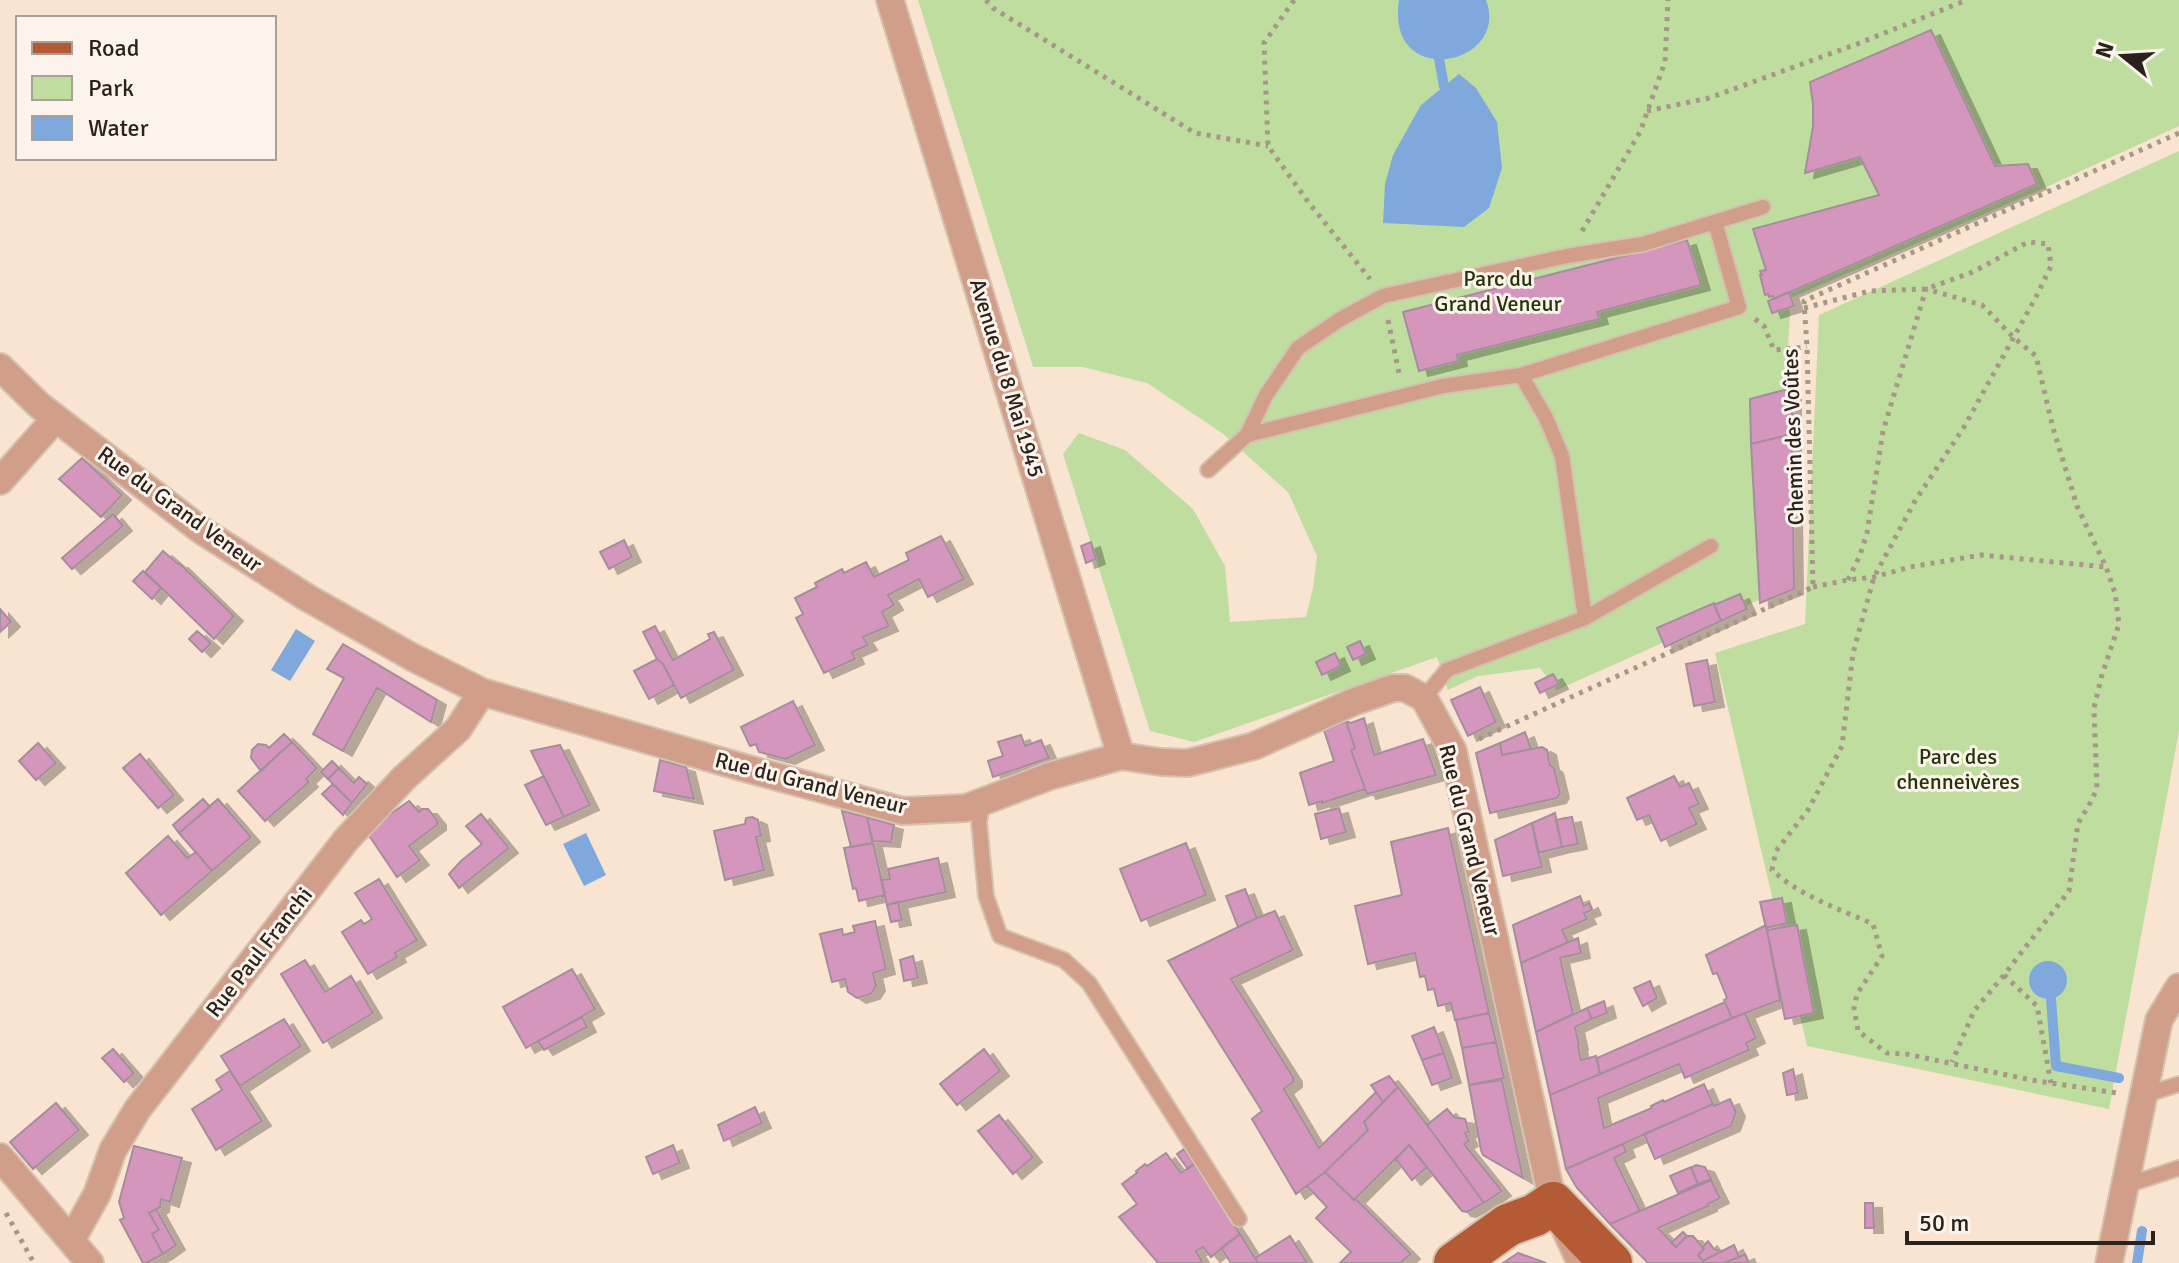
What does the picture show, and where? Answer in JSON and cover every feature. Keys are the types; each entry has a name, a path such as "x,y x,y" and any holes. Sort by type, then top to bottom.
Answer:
{"main road":[{"path":"1455,1263 1508,1225 1535,1215 1553,1203 1611,1263"}],"street":[{"name":"Avenue du 8 Mai 1945","path":"890,0 1121,756"},
{"name":"Rue du Grand Veneur","path":"0,367 40,406 201,530 306,597 412,657 482,692 903,811 966,808 1050,776 1121,756 1188,763 1254,746 1353,702 1393,688 1405,688 1424,698 1453,751 1553,1203 1581,1263"},
{"path":"0,481 56,418"},
{"name":"Rue Paul Franchi","path":"72,1239 97,1194 113,1150 137,1110 346,840 404,778 458,729 482,692"},
{"path":"2109,1263 2159,1020 2179,987"},
{"path":"4,1180 72,1239 90,1263"}],"lane":[{"path":"1208,470 1247,435 1266,395 1298,348 1339,320 1383,296 1567,256 1643,244 1763,207"},
{"path":"1247,435 1443,386 1521,375 1739,307 1715,222"},
{"path":"1521,375 1546,418 1562,456 1585,618"},
{"path":"1424,698 1447,670 1585,618 1711,546"},
{"path":"983,801 979,822 986,896 1000,936 1064,960 1089,983 1239,1219"},
{"path":"2142,1097 2179,1084"},
{"path":"2124,1186 2179,1168"}],"path":[{"path":"986,0 993,8 1195,133 1268,146"},
{"path":"1294,0 1264,43 1268,146 1383,296 1404,396"},
{"path":"1567,256 1640,132 1665,62 1668,0"},
{"path":"1647,111 1709,98 1967,0"},
{"path":"2142,1097 1887,1053 1858,1031 1854,1008 1857,994 1882,956 1873,924 1807,894 1772,870 1776,851 1808,810 1842,746 1853,653 1874,577 1915,501 1964,427 2051,266 2048,244 2028,242 1973,272 1926,289 1870,291 1804,308 1804,301 2179,133"},
{"path":"1926,289 1982,305 2036,356 2053,428 2077,506 2115,593 2119,624 2094,708 2097,789 2078,823 2069,891 1974,1011 1952,1062"},
{"path":"1848,580 1867,533 1883,431 1926,289"},
{"path":"1739,307 1764,326 1774,350 1807,347"},
{"name":"Chemin des Voûtes","path":"1804,308 1813,587"},
{"path":"1453,751 1813,587 1981,555 2106,567"},
{"path":"2004,975 2037,1006 2051,1083"},
{"path":"4,1180 34,1263"}],"green space":[{"name":"Parc du Grand Veneur","path":"918,0 2179,0 2179,126 1788,299 1788,587 1557,690 1540,668 1478,676 1448,690 1437,657 1194,742 1150,731 1063,454 1079,433 1125,450 1193,509 1225,566 1230,622 1306,617 1317,556 1288,492 1222,433 1147,383 1083,367 1033,367"},
{"name":"Parc des chenneivères","path":"2179,151 2179,731 2109,1109 1807,1046 1715,653 1805,624 1819,315"}],"water":[{"path":"1399,0 1486,0 1489,23 1481,41 1466,53 1447,59 1427,57 1410,48 1400,29"},
{"path":"1459,74 1476,88 1497,122 1502,168 1489,208 1464,227 1383,223 1385,184 1393,155 1421,105"},
{"path":"296,629 315,641 290,681 271,670"},
{"path":"586,833 606,875 584,886 563,844"},
{"path":"2048,961 2062,966 2067,980 2062,994 2048,999 2034,994 2029,980 2034,966"}],"building":[{"path":"1931,30 1995,166 2028,164 2037,184 1774,299 1765,295 1760,271 1766,270 1753,229 1879,195 1860,157 1805,173 1813,127 1810,82"},
{"path":"1687,240 1701,285 1597,312 1599,319 1457,355 1458,361 1419,371 1403,312"},
{"path":"1789,292 1794,306 1772,313 1768,301"},
{"path":"1792,388 1792,434 1751,444 1750,399"},
{"path":"1792,434 1794,589 1760,603 1751,444"},
{"path":"82,458 122,495 101,517 59,479"},
{"path":"113,514 123,526 72,569 62,558"},
{"path":"941,536 964,579 928,597 919,579 888,595 894,605 882,612 889,626 863,637 868,645 852,652 855,659 824,673 796,618 803,614 795,598 842,569 844,573 866,562 874,577 909,560 906,553"},
{"path":"624,540 632,557 609,569 600,552"},
{"path":"1091,542 1096,559 1086,563 1081,546"},
{"path":"163,551 234,616 214,639 145,572"},
{"path":"143,571 161,588 152,599 133,581"},
{"path":"1740,594 1747,609 1721,621 1714,605"},
{"path":"1714,603 1721,621 1665,647 1657,628"},
{"path":"0,609 11,622 0,632"},
{"path":"655,626 673,660 710,639 708,634 714,632 734,670 681,698 643,632"},
{"path":"197,631 211,643 202,652 189,639"},
{"path":"1360,641 1366,654 1353,660 1347,647"},
{"path":"343,644 437,700 431,722 377,688 343,751 313,734 344,678 327,669"},
{"path":"1335,653 1341,666 1322,675 1316,662"},
{"path":"657,659 674,685 649,699 634,671"},
{"path":"1707,660 1715,702 1694,706 1686,664"},
{"path":"1553,674 1559,684 1540,693 1535,683"},
{"path":"1480,687 1496,722 1468,736 1451,700"},
{"path":"793,701 815,745 786,759 759,752 756,744 750,746 741,727"},
{"path":"1364,718 1374,755 1423,739 1436,775 1367,794 1351,750 1355,748 1346,721 1351,723"},
{"path":"1346,721 1355,748 1351,750 1365,789 1309,805 1300,773 1334,761 1324,730"},
{"path":"1525,732 1531,749 1502,755 1500,743"},
{"path":"284,734 292,742 261,771 251,758 252,750 258,744 269,748"},
{"path":"1021,735 1025,746 1041,740 1049,758 993,777 988,761 1003,756 998,742"},
{"path":"292,742 317,768 306,779 309,782 265,821 238,791"},
{"path":"38,743 56,763 36,780 19,761"},
{"path":"1500,743 1502,755 1542,747 1547,750 1560,793 1557,798 1490,813 1476,753"},
{"path":"560,745 590,805 564,817 531,751"},
{"path":"140,754 174,795 158,808 123,768"},
{"path":"660,760 686,767 694,799 654,791"},
{"path":"332,761 339,768 328,779 321,772"},
{"path":"339,768 354,783 359,777 367,784 352,803 328,779"},
{"path":"544,776 564,817 546,825 525,785"},
{"path":"1674,776 1680,787 1689,783 1699,804 1689,808 1697,824 1661,841 1649,815 1637,820 1627,798"},
{"path":"333,784 352,803 343,815 322,794"},
{"path":"203,799 210,807 179,833 173,825"},
{"path":"218,799 251,837 212,871 179,833"},
{"path":"409,801 419,812 428,809 437,820 437,825 409,846 420,860 397,877 366,831"},
{"path":"1339,808 1346,832 1321,839 1315,814"},
{"path":"842,811 867,817 873,843 851,847"},
{"path":"1555,813 1562,847 1538,853 1532,823"},
{"path":"481,814 509,848 459,888 449,874 482,844 466,826"},
{"path":"867,817 894,825 891,842 872,841"},
{"path":"1572,817 1578,844 1562,847 1556,820"},
{"path":"746,818 758,820 761,836 756,837 764,870 725,880 714,831 745,824"},
{"path":"1532,823 1542,867 1503,876 1495,840"},
{"path":"1448,828 1489,1013 1455,1020 1451,1003 1438,1006 1434,989 1428,990 1425,976 1420,977 1415,953 1368,964 1355,906 1402,895 1391,842"},
{"path":"168,836 187,858 196,852 212,871 161,915 126,873"},
{"path":"873,843 885,895 859,901 856,888 853,889 844,848"},
{"path":"1186,843 1206,895 1141,921 1120,869"},
{"path":"938,858 946,892 887,905 881,880 890,879 888,869"},
{"path":"379,879 417,940 395,953 397,957 368,974 342,932 361,920 364,924 372,919 355,893"},
{"path":"1245,889 1257,918 1238,927 1226,896"},
{"path":"1580,896 1584,906 1589,903 1592,910 1584,913 1587,919 1562,930 1568,942 1521,963 1513,925"},
{"path":"1782,898 1787,923 1766,928 1760,902"},
{"path":"898,902 902,920 891,922 887,905"},
{"path":"1275,911 1293,950 1231,979 1293,1077 1293,1082 1284,1089 1319,1148 1376,1092 1383,1102 1364,1122 1368,1130 1325,1172 1296,1194 1252,1119 1262,1111 1168,961"},
{"path":"875,921 886,969 873,973 876,986 871,994 857,998 848,992 845,979 832,982 820,934 842,929 843,935 855,932 853,926"},
{"path":"1766,925 1780,1000 1732,1018 1717,973 1713,974 1706,955"},
{"path":"1797,925 1814,1013 1785,1019 1767,930"},
{"path":"1578,938 1581,953 1560,958 1573,1014 1536,1032 1521,963"},
{"path":"913,956 918,978 904,981 900,960"},
{"path":"305,960 325,992 351,976 373,1013 323,1043 281,974"},
{"path":"572,969 595,1009 526,1048 503,1007"},
{"path":"1650,981 1657,998 1643,1006 1634,988"},
{"path":"1604,1001 1607,1013 1592,1019 1587,1008"},
{"path":"1725,1002 1732,1018 1600,1074 1597,1058"},
{"path":"1587,1008 1592,1019 1575,1027 1578,1046 1581,1060 1596,1056 1600,1074 1550,1095 1536,1032"},
{"path":"1489,1013 1496,1042 1462,1048 1456,1020"},
{"path":"1745,1013 1756,1038 1746,1043 1749,1050 1685,1078 1679,1064 1598,1098 1604,1128 1704,1084 1713,1104 1566,1169 1550,1095"},
{"path":"582,1017 587,1027 544,1050 538,1041"},
{"path":"284,1019 301,1046 240,1086 221,1056"},
{"path":"1434,1027 1444,1053 1422,1060 1412,1036"},
{"path":"1496,1042 1504,1078 1469,1085 1462,1048"},
{"path":"113,1049 134,1073 124,1082 102,1058"},
{"path":"984,1049 1000,1071 957,1105 940,1084"},
{"path":"1444,1053 1452,1078 1432,1085 1422,1060"},
{"path":"1793,1069 1798,1093 1787,1095 1783,1073"},
{"path":"230,1071 262,1121 216,1150 192,1109 222,1090 216,1080"},
{"path":"1389,1076 1398,1087 1383,1102 1371,1085"},
{"path":"1502,1080 1523,1178 1483,1155 1481,1150 1469,1085"},
{"path":"1398,1087 1484,1203 1467,1212 1462,1211 1409,1145 1354,1200 1325,1172 1368,1130 1364,1122"},
{"path":"1730,1099 1736,1112 1731,1126 1655,1159 1644,1134"},
{"path":"56,1103 79,1130 33,1169 10,1142"},
{"path":"755,1107 762,1123 724,1141 718,1125"},
{"path":"1447,1109 1454,1117 1465,1119 1469,1132 1465,1133 1469,1141 1464,1144 1502,1191 1484,1203 1427,1125"},
{"path":"999,1115 1033,1157 1013,1174 978,1131"},
{"path":"1623,1144 1626,1152 1614,1158 1640,1211 1610,1224 1577,1188 1566,1169"},
{"path":"673,1145 680,1163 653,1174 646,1157"},
{"path":"1409,1145 1427,1167 1412,1180 1396,1159"},
{"path":"134,1146 182,1158 170,1202 161,1199 160,1207 149,1213 159,1230 152,1234 163,1254 146,1263 143,1263 120,1220 124,1218 119,1202"},
{"path":"1184,1149 1194,1164 1188,1169 1177,1154"},
{"path":"1166,1153 1181,1173 1194,1164 1240,1234 1211,1257 1203,1247 1196,1251 1203,1263 1158,1263 1119,1217 1137,1204 1122,1184 1145,1164 1147,1166"},
{"path":"1696,1165 1705,1167 1711,1179 1698,1184 1691,1168"},
{"path":"1691,1167 1698,1184 1678,1193 1670,1176"},
{"path":"1325,1172 1411,1254 1400,1263 1340,1263 1351,1252 1316,1218 1327,1207 1307,1186"},
{"path":"1711,1180 1720,1198 1658,1228 1676,1247 1687,1236 1693,1236 1704,1249 1698,1255 1703,1261 1734,1245 1739,1257 1724,1263 1648,1263 1610,1224"},
{"path":"1865,1203 1873,1203 1874,1228 1865,1228"},
{"path":"156,1209 176,1245 163,1254 152,1234 159,1230 149,1213"},
{"path":"1683,1232 1687,1236 1676,1247 1671,1243"},
{"path":"1240,1234 1258,1263 1231,1263 1221,1248"},
{"path":"1290,1236 1307,1263 1258,1263 1255,1258"},
{"path":"1708,1241 1714,1249 1722,1251 1703,1261 1698,1255"},
{"path":"1518,1253 1546,1263 1503,1263"},
{"path":"1745,1254 1749,1263 1724,1263 1739,1257"}],"waterway":[{"path":"1439,59 1444,86"},
{"path":"2051,999 2056,1066 2119,1078"},
{"path":"2137,1263 2142,1231"}]}
